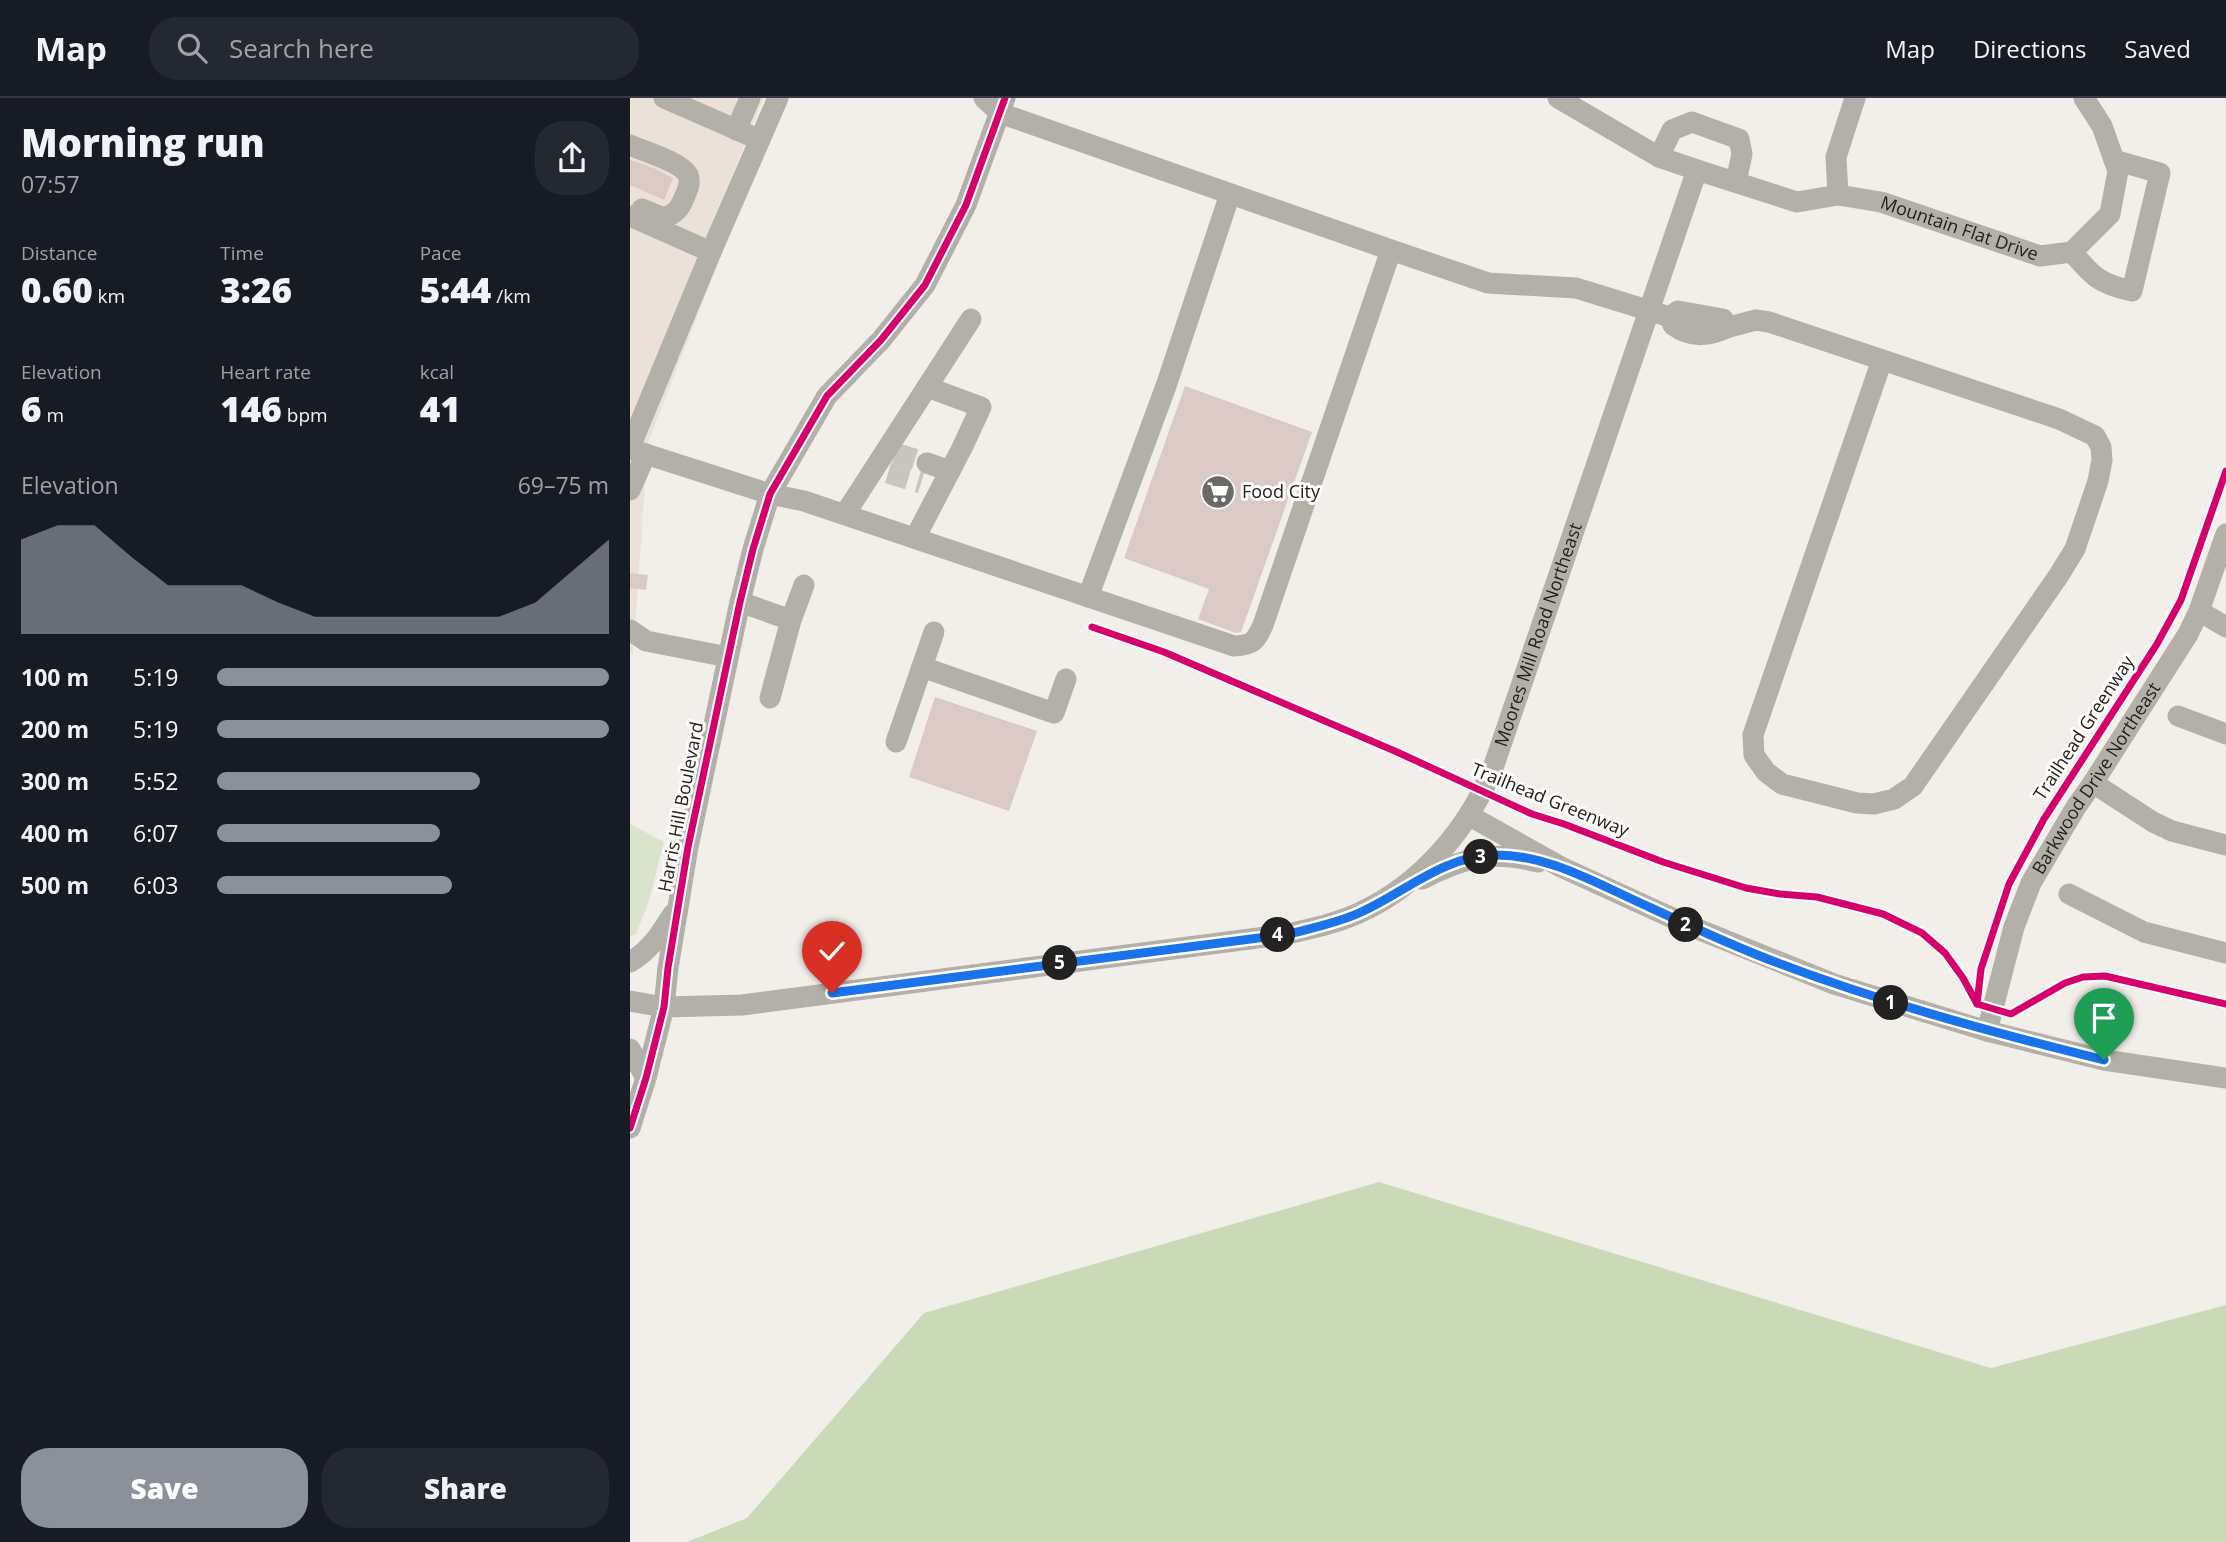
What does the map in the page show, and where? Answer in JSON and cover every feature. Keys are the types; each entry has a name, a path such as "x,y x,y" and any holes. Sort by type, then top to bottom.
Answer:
{"street":[{"path":"664,98 760,141"},
{"path":"736,130 750,98"},
{"path":"630,490 635,450 711,252 778,98"},
{"path":"984,98 1230,194 1488,283 1576,288 1671,317 1672,325 1680,331 1695,334 1712,335 1756,320 1769,322 1882,360 2079,427 2095,436 2101,447 2102,460 2098,481 2075,549 1913,786 1894,799 1874,804 1857,803 1782,784 1766,772 1754,755 1753,735 1882,360"},
{"name":"Mountain Flat Drive","path":"1558,98 1583,104 1659,157 1797,202 1838,195 1881,202 2040,256 2072,252"},
{"path":"1838,195 1836,158 1855,98"},
{"path":"2084,98 2102,125 2114,160 2118,170 2110,214 2072,252 2087,271 2106,285 2132,291 2160,173 2114,160"},
{"name":"Harris Hill Boulevard","path":"630,1128 664,1007 688,847 752,548 770,494 827,396 881,340 925,285 966,205 1002,106"},
{"path":"1659,157 1672,130 1692,122 1739,139 1742,154 1736,182"},
{"path":"630,134 688,158 696,167 700,183 677,237"},
{"path":"630,145 682,167 689,176 689,186 680,209 664,218 630,204"},
{"name":"Moores Mill Road Northeast","path":"630,1001 664,1007 742,1004 1289,934 1360,912 1404,887 1446,846 1470,816 1493,768 1697,170"},
{"path":"1088,597 1166,386 1230,194"},
{"path":"630,216 711,252"},
{"path":"635,450 770,494 845,514 1234,646 1247,645 1256,640 1391,250"},
{"path":"845,514 881,471 927,387 971,319"},
{"path":"915,538 935,477 981,407 927,387"},
{"name":"Barkwood Drive Northeast","path":"1987,1031 2014,927 2031,883 2076,807 2188,634 2199,611 2226,534"},
{"path":"770,698 791,620 804,585"},
{"path":"740,602 791,620"},
{"path":"2199,611 2226,627"},
{"path":"630,630 646,641 728,657"},
{"path":"896,742 934,632"},
{"path":"922,667 1054,713 1066,679"},
{"path":"2178,716 2226,734"},
{"path":"2093,783 2153,822 2172,831 2226,845"},
{"path":"1470,816 1561,867 1757,955 1834,984 1987,1031 2104,1060 2226,1078"},
{"path":"1404,887 1453,864 1494,855 1515,856 1561,867"},
{"path":"2069,894 2144,932 2226,953"},
{"path":"630,962 642,956 656,940 678,906"},
{"path":"630,1049 646,1078"}],"shaded area":[{"path":"630,98 764,98 707,235 723,250 648,443 633,654 630,653"}],"green space":[{"path":"630,824 664,842 649,901 636,934 630,937"},
{"path":"1379,1182 1991,1368 2226,1305 2226,1542 687,1542 747,1518 924,1313"}],"building":[{"path":"630,160 673,178 664,200 630,185"},
{"path":"1185,386 1312,432 1241,632 1236,633 1198,619 1209,589 1124,558"},
{"path":"630,573 648,575 646,590 630,588"},
{"path":"935,697 1037,731 1009,811 909,777"}],"tunnel":[{"path":"895,453 927,463"},
{"path":"888,473 921,483"}],"cycle path":[{"path":"630,1128 664,1007 688,847 740,602 770,494 827,396 881,340 925,285 966,205 1005,98"},
{"name":"Trailhead Greenway","path":"2226,471 2181,600 2157,644 2044,819 2009,884 1981,969 1977,1004 2011,1014 2065,983 2083,977 2105,976 2226,1004"},
{"name":"Trailhead Greenway","path":"1092,627 1164,652 1397,752 1532,814 1663,862 1746,888 1817,897 1883,914 1922,933 1945,953 1977,1004"}],"place":[{"name":"Food City","path":"1218,492"}],"route":[{"path":"832,993 1289,934 1360,912 1453,864 1494,855 1515,856 1561,867 1757,955 1834,984 1987,1031 2104,1060"}]}
